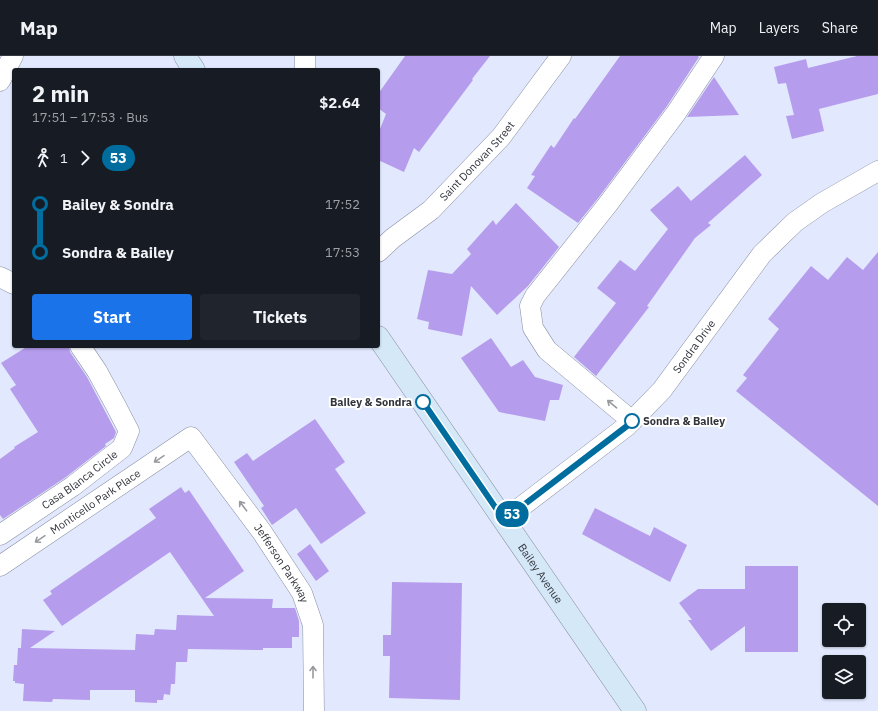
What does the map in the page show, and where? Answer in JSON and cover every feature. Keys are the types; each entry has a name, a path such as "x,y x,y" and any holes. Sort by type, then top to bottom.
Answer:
{"street":[{"path":"0,81 13,56"},
{"path":"185,56 193,68"},
{"path":"305,56 305,68"},
{"name":"Saint Donovan Street","path":"380,250 393,238 431,210 501,137 561,56"},
{"path":"632,421 547,350 533,328 530,306 535,296 608,204 676,113 714,56"},
{"name":"Sondra Drive","path":"504,520 632,421 662,390 762,254 795,222 822,203 878,170"},
{"path":"0,277 12,283"},
{"name":"Bailey Avenue","path":"380,340 635,711"},
{"name":"Casa Blanca Circle","path":"0,535 73,486 122,448 129,431 97,371 81,348"},
{"name":"Monticello Park Place","path":"0,566 191,437"},
{"name":"Jefferson Parkway","path":"191,437 262,532 302,593 313,625 314,711"}],"building":[{"path":"405,56 490,56 419,152 414,148 404,172 380,161 380,129 386,114 380,110 380,91"},
{"path":"620,56 699,57 667,106 578,223 527,188 535,176 531,175 551,145 554,148 574,118 575,119"},
{"path":"857,56 878,56 878,94 819,109 824,131 792,139 786,116 794,115 786,83 778,84 774,67 806,59 808,68"},
{"path":"714,77 739,115 687,117"},
{"path":"745,155 762,175 708,223 711,225 695,238 647,306 649,307 596,376 574,357 616,303 597,288 620,260 635,271 668,229 650,210 678,186 691,201"},
{"path":"516,203 559,247 528,286 497,315 471,286 462,336 428,329 429,322 417,319 428,270 452,274 471,254 467,249 493,220 496,225"},
{"path":"878,252 878,506 736,391 747,378 743,375 779,329 768,319 811,266 828,280 847,257 863,270"},
{"path":"491,338 511,367 523,360 535,377 563,385 559,400 550,400 545,421 499,412 461,358"},
{"path":"25,348 69,348 70,352 87,377 116,432 114,438 105,444 106,446 66,477 3,519 0,515 0,459 15,448 14,447 38,432 10,389 16,385 1,363"},
{"path":"315,419 345,462 335,469 366,513 321,544 296,508 272,525 261,508 264,506 234,462 247,453 253,461"},
{"path":"181,487 185,493 189,490 244,571 205,598 273,599 272,608 295,608 299,621 299,637 292,637 292,648 263,648 263,650 188,649 187,662 176,662 175,684 171,684 170,695 164,694 163,700 157,700 157,703 135,702 135,690 90,690 90,700 53,699 52,702 23,701 24,684 15,683 15,681 13,681 14,665 17,665 18,648 21,648 22,629 55,631 30,648 135,650 136,634 154,635 155,629 176,630 177,615 214,616 170,552 62,626 43,600 52,594 50,591 156,518 149,509"},
{"path":"595,508 650,536 654,527 687,545 670,582 582,534"},
{"path":"310,544 329,571 316,581 297,554"},
{"path":"745,566 798,566 798,652 745,652 745,626 711,651 688,620 692,620 679,603 698,589 745,589"},
{"path":"392,582 462,583 460,700 389,698 390,656 383,656 383,635 391,635"}],"bus line":[{"name":"53","path":"423,402 504,520 632,421"}],"place":[{"name":"Bailey & Sondra","path":"423,402"},
{"name":"Sondra & Bailey","path":"632,421"}]}
